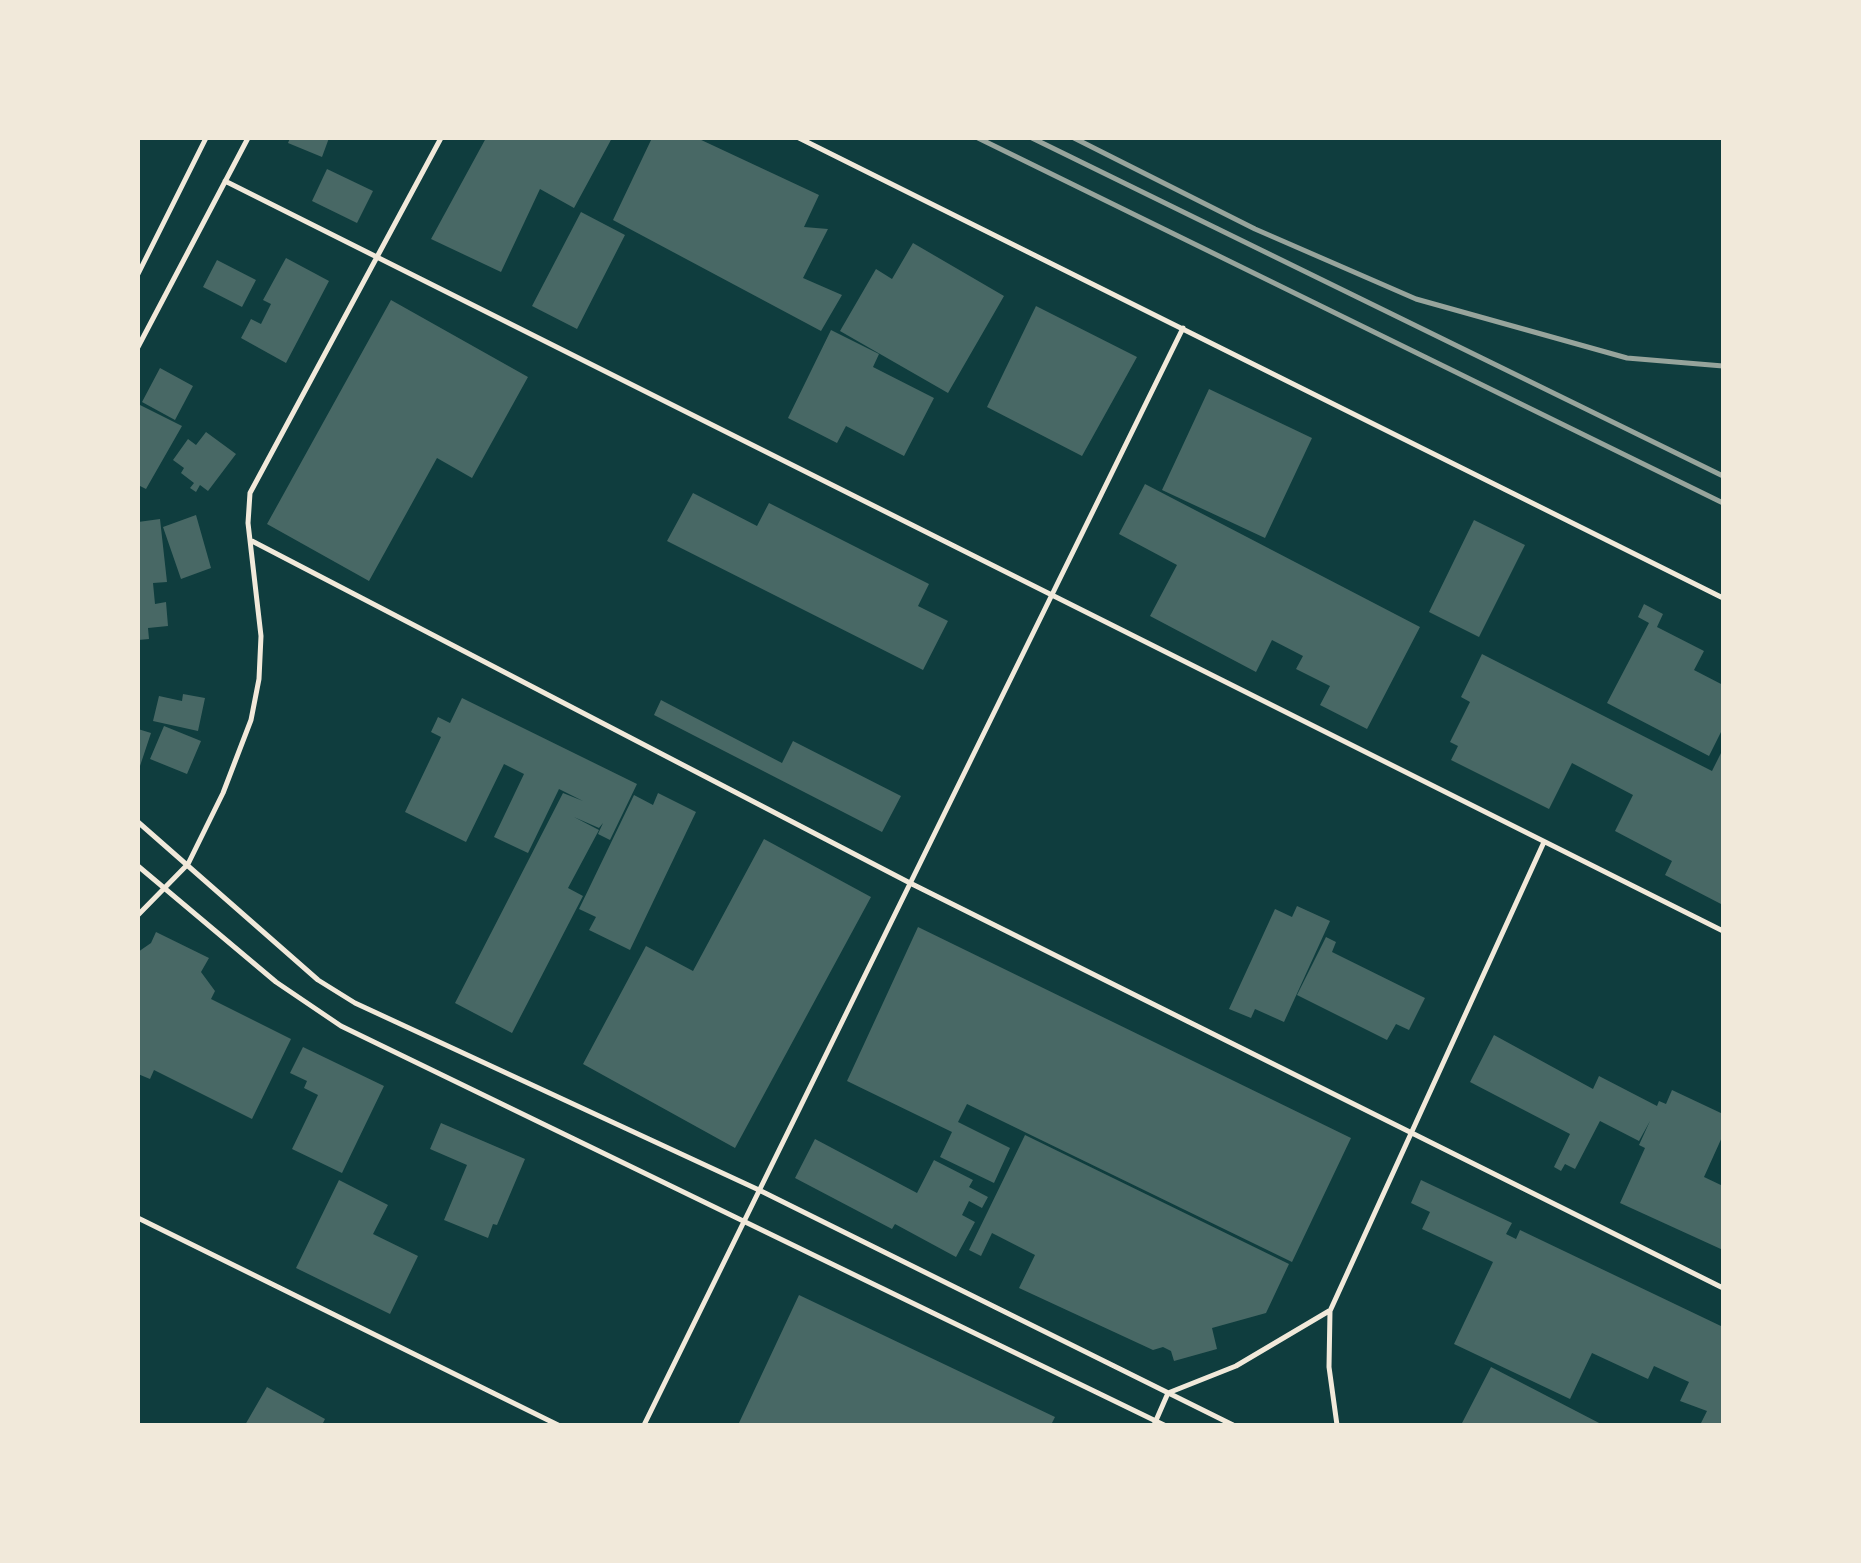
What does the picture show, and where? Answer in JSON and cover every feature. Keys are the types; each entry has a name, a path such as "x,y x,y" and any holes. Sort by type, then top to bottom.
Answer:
{"lane":[{"path":"138,274 206,138"},
{"path":"138,347 248,138"},
{"path":"138,915 166,890 188,864 239,755 259,679 261,636 250,493 441,138"},
{"path":"799,138 1723,598"},
{"path":"225,181 375,259 1723,931"},
{"path":"644,1425 1183,328"},
{"path":"252,541 910,883 1723,1288"},
{"path":"138,822 318,980 355,1003 759,1190 1233,1425"},
{"path":"1337,1425 1329,1367 1330,1311 1544,842"},
{"path":"138,866 276,982 341,1026 1164,1425"},
{"path":"138,1218 558,1425"},
{"path":"1154,1422 1168,1393 1269,1350 1330,1311"}],"building":[{"path":"290,138 329,138 322,157 288,143"},
{"path":"486,138 612,138 574,208 540,189 501,272 431,239"},
{"path":"652,138 697,138 819,195 804,227 828,229 803,278 842,295 821,331 613,220"},
{"path":"327,169 373,191 357,223 312,201"},
{"path":"581,212 625,235 577,329 532,306"},
{"path":"913,243 1004,296 948,393 840,331 876,269 892,279"},
{"path":"286,258 329,281 286,363 241,338 251,319 261,324 271,304 263,300"},
{"path":"217,260 256,280 242,307 203,287"},
{"path":"391,300 528,377 472,478 437,458 369,581 267,524"},
{"path":"1036,306 1137,357 1082,456 987,407"},
{"path":"831,330 879,354 873,367 934,398 904,456 846,426 837,443 788,418"},
{"path":"160,368 193,386 175,420 142,402"},
{"path":"1209,389 1312,438 1265,538 1162,490"},
{"path":"138,404 182,426 146,489 138,485"},
{"path":"206,432 236,454 208,491 200,485 196,492 190,488 194,483 181,473 184,468 173,460 188,439 196,445"},
{"path":"1145,484 1420,627 1367,729 1320,705 1330,686 1296,669 1303,656 1272,640 1256,672 1150,616 1177,565 1119,534"},
{"path":"693,493 757,526 769,503 929,584 918,606 948,621 923,670 667,541"},
{"path":"196,515 211,568 181,579 163,527"},
{"path":"160,519 167,582 153,583 155,604 166,602 168,626 148,628 149,639 138,640 138,522"},
{"path":"1474,520 1525,545 1479,637 1429,612"},
{"path":"1644,604 1663,614 1657,627 1704,651 1694,670 1723,685 1723,728 1709,756 1607,703 1649,623 1638,617"},
{"path":"1482,654 1712,771 1723,749 1721,904 1665,875 1672,861 1615,831 1633,795 1572,763 1549,809 1451,760 1458,746 1450,742 1470,702 1461,697"},
{"path":"183,694 205,698 198,731 153,721 159,696 182,701"},
{"path":"462,698 637,784 610,840 598,834 603,823 599,828 574,817 599,830 568,888 583,896 512,1033 455,1003 563,793 583,801 559,789 528,853 494,837 524,774 504,764 466,842 405,812 441,737 431,732 438,717 450,723"},
{"path":"661,700 782,763 793,741 901,796 882,832 654,715"},
{"path":"164,726 201,741 187,774 150,759"},
{"path":"138,729 151,733 140,766 138,765"},
{"path":"658,793 696,812 630,950 589,930 596,917 579,909 634,795 653,805"},
{"path":"764,839 871,897 735,1148 583,1064 646,946 693,971"},
{"path":"1297,906 1330,921 1284,1022 1255,1009 1251,1018 1229,1009 1275,909 1292,917"},
{"path":"918,927 1351,1138 1292,1262 967,1104 958,1122 1010,1148 994,1183 940,1157 952,1132 847,1081"},
{"path":"156,932 209,958 201,972 215,991 211,999 291,1039 252,1119 154,1070 150,1079 138,1074 138,952 151,943"},
{"path":"1326,937 1336,942 1332,952 1425,998 1409,1030 1396,1024 1387,1040 1297,995"},
{"path":"1494,1035 1593,1089 1599,1076 1657,1106 1659,1101 1666,1104 1672,1090 1723,1114 1723,1135 1704,1177 1723,1186 1723,1250 1620,1203 1645,1148 1639,1145 1650,1121 1639,1141 1600,1121 1575,1169 1565,1164 1561,1171 1554,1167 1570,1134 1470,1082"},
{"path":"303,1047 384,1086 342,1173 292,1149 318,1095 304,1088 307,1081 290,1073"},
{"path":"441,1123 525,1159 497,1225 493,1224 488,1238 444,1220 467,1165 430,1149"},
{"path":"1025,1135 1289,1264 1266,1313 1212,1328 1217,1349 1174,1361 1171,1351 1163,1347 1153,1350 1019,1288 1035,1255 992,1233 981,1256 969,1250"},
{"path":"815,1139 917,1193 934,1160 973,1180 969,1187 988,1197 982,1208 969,1201 962,1215 975,1222 956,1257 895,1224 892,1229 795,1178"},
{"path":"339,1180 388,1205 373,1234 418,1256 390,1314 296,1268"},
{"path":"1421,1180 1512,1223 1506,1234 1516,1239 1520,1230 1723,1327 1723,1425 1700,1425 1707,1411 1680,1401 1689,1382 1654,1366 1648,1379 1592,1353 1570,1399 1454,1344 1493,1262 1422,1229 1430,1212 1411,1203"},
{"path":"799,1295 1055,1417 1051,1425 738,1425"},
{"path":"1491,1367 1603,1425 1461,1425"},
{"path":"267,1387 325,1419 322,1425 245,1425"}],"railway":[{"path":"978,138 1723,503"},
{"path":"1032,138 1723,476"},
{"path":"1074,138 1255,229 1416,299 1627,358 1723,366"}]}
